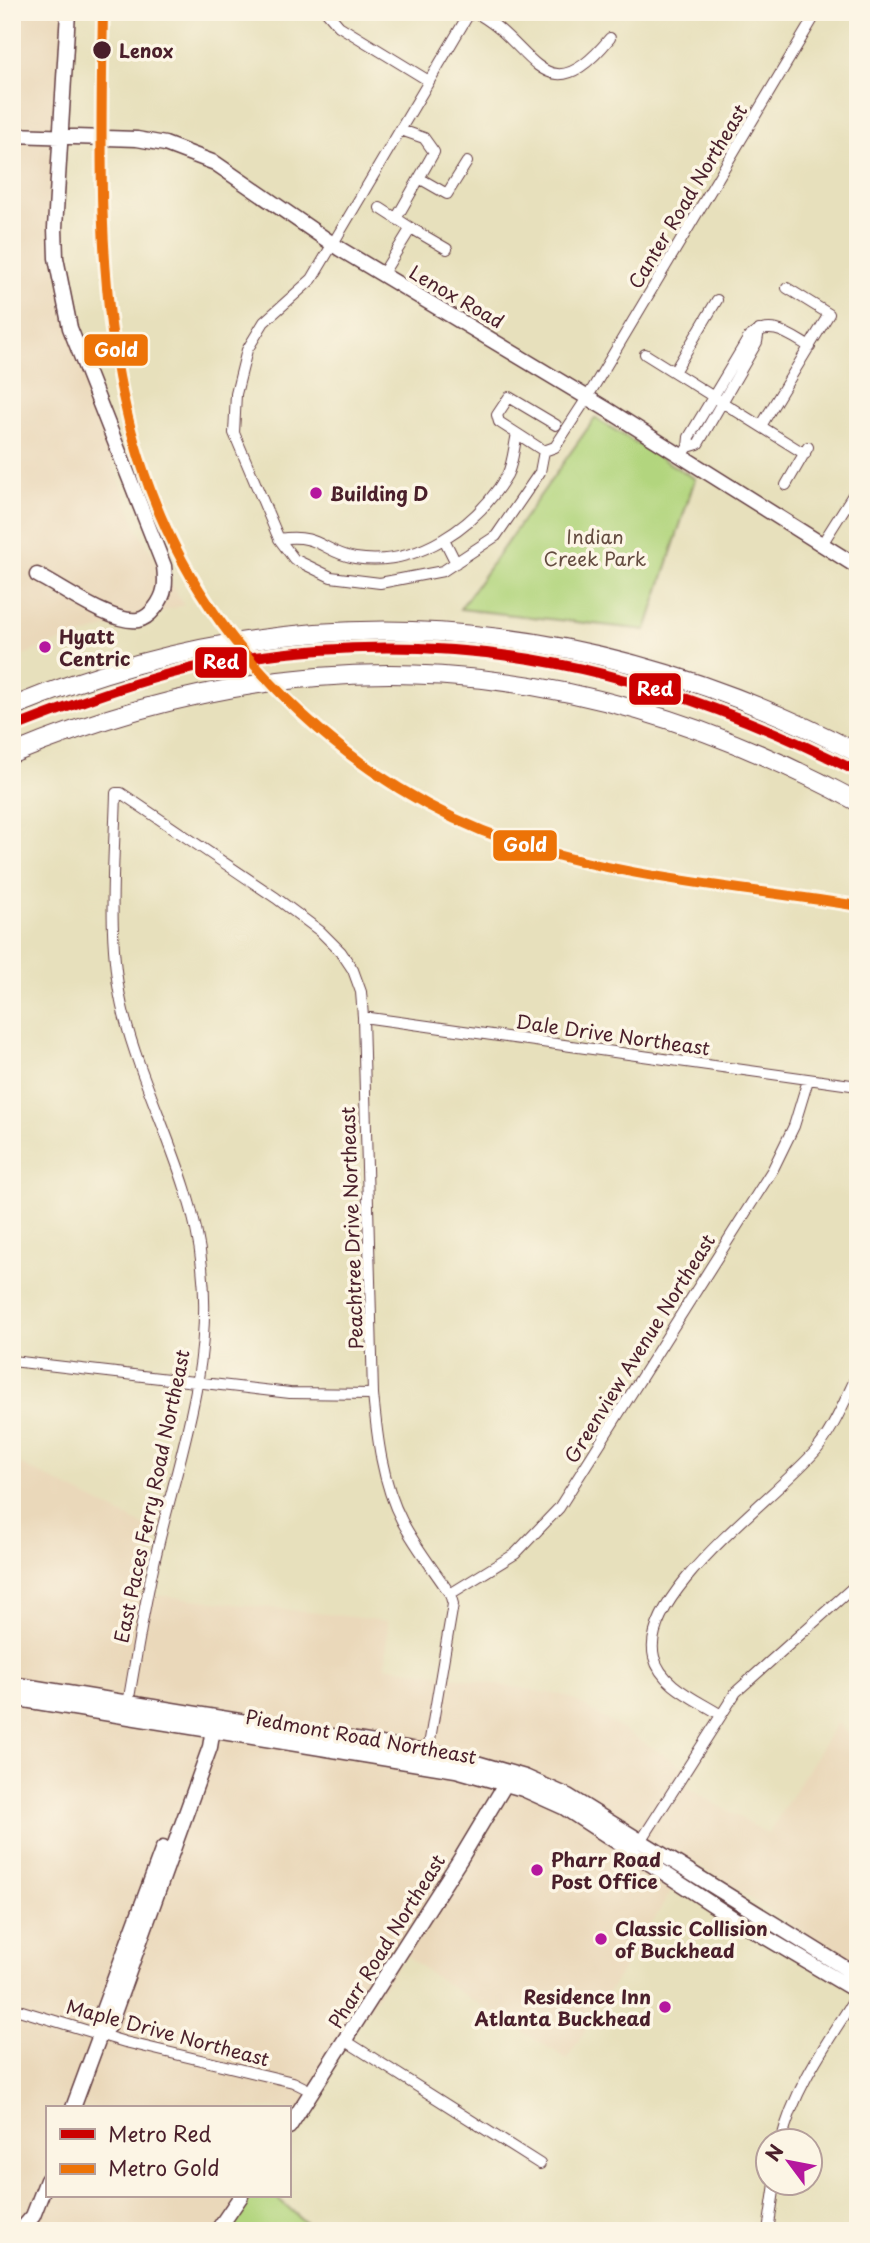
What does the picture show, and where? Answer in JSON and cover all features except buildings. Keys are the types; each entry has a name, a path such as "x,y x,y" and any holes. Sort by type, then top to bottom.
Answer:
{"highway":[{"path":"12,707 108,672 212,647 328,632 427,631 544,643 649,666 739,697 858,753"},
{"path":"12,754 121,713 210,691 331,675 435,674 547,687 646,710 754,750 858,802"}],"street":[{"path":"37,575 120,618 136,621 153,611 163,596 166,584 163,566 70,328 56,258 55,228 68,136 68,12"},
{"path":"327,12 339,26 429,81"},
{"path":"556,425 509,397 497,418 544,452 540,472 496,536 443,571 380,583 331,577 294,559 279,538 234,433 236,394 247,350 264,322 312,279 472,12 501,28 527,58 544,70 559,75 582,68 610,38"},
{"name":"Canter Road Northeast","path":"544,452 555,447 587,398 817,12"},
{"path":"396,219 434,152 425,141 399,133"},
{"name":"Lenox Road","path":"12,135 137,139 193,153 233,174 382,275 587,398 685,452 858,567"},
{"path":"419,178 447,194 467,162"},
{"path":"380,208 447,249"},
{"path":"382,275 411,228"},
{"path":"761,426 829,314 787,288"},
{"path":"674,372 717,300"},
{"path":"685,452 698,444 718,399 757,342 758,330 775,328 810,346"},
{"path":"645,354 761,426 807,450 786,485"},
{"path":"279,538 300,536 313,539 355,558 421,550 445,541 480,512 508,473 517,433"},
{"path":"822,544 858,487"},
{"path":"445,541 456,563"},
{"name":"Peachtree Drive Northeast","path":"116,793 131,798 320,931 341,952 353,970 360,992 363,1017 373,1394 379,1441 394,1505 408,1533 450,1594"},
{"name":"East Paces Ferry Road Northeast","path":"116,793 113,924 117,978 132,1044 180,1169 196,1225 205,1314 199,1383 156,1552 127,1710"},
{"name":"Dale Drive Northeast","path":"363,1017 858,1086"},
{"name":"Greenview Avenue Northeast","path":"450,1594 515,1554 558,1508 773,1169 794,1126 808,1080"},
{"path":"12,1361 290,1393 373,1394"},
{"path":"721,1715 664,1676 654,1656 655,1627 683,1583 707,1555 818,1448 835,1421 858,1373"},
{"path":"641,1842 748,1677 858,1583"},
{"path":"427,1758 452,1613 450,1594"},
{"name":"Piedmont Road Northeast","path":"12,1684 212,1726 427,1758 568,1797 858,1976"},
{"name":"Piedmont Road Northeast","path":"12,1698 127,1710"},
{"path":"74,2106 100,2035 110,2024 212,1726"},
{"name":"Piedmont Road Northeast","path":"509,1779 563,1807 733,1918 858,1993"},
{"name":"Pharr Road Northeast","path":"290,2126 346,2041 509,1779"},
{"path":"786,2128 807,2076 858,1993"},
{"name":"Maple Drive Northeast","path":"12,2008 100,2035 293,2082 313,2092"},
{"path":"346,2041 540,2164"},
{"path":"31,2231 46,2183"},
{"path":"218,2231 240,2198"},
{"path":"768,2231 773,2198"},
{"path":"20,2231 37,2208"}],"shaded area":[{"path":"12,12 66,12 58,283 86,340 95,410 137,529 184,605 40,648 12,660"},
{"path":"12,1460 149,1528 138,1593 388,1621 386,1666 567,1696 692,1772 685,1786 768,1834 837,1722 858,1746 858,1968 691,1860 567,2059 432,1975 405,1954 290,2129 290,2106 46,2106 46,2198 247,2198 227,2231 12,2231"}],"green space":[{"name":"Indian Creek Park","path":"595,418 695,479 646,630 460,609"},
{"path":"247,2198 277,2198 315,2231 227,2231"}],"metro line":[{"name":"Gold","path":"103,12 102,207 108,300 122,389 145,476 181,559 233,638 302,714 325,734 373,771 453,818 510,841 595,865 682,881 858,906"},
{"name":"Red","path":"12,728 122,688 206,665 318,650 399,647 478,652 555,664 631,682 707,706 782,736 858,772"}],"place":[{"name":"Lenox","path":"102,50"},
{"name":"Building D","path":"316,493"},
{"name":"Hyatt Centric","path":"45,647"},
{"name":"Pharr Road Post Office","path":"537,1870"},
{"name":"Classic Collision of Buckhead","path":"601,1939"},
{"name":"Residence Inn Atlanta Buckhead","path":"665,2007"}]}
